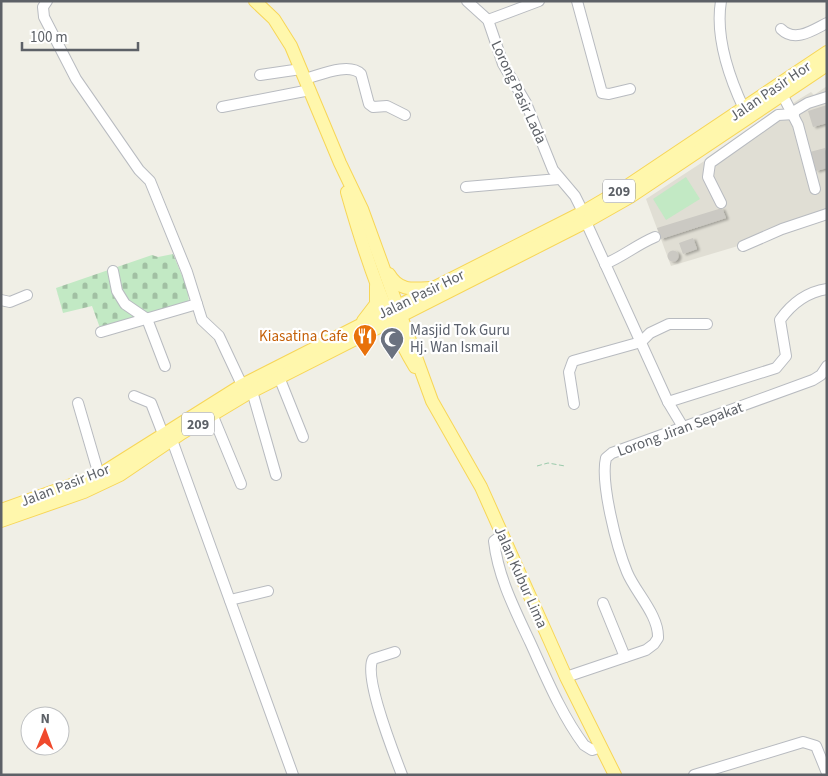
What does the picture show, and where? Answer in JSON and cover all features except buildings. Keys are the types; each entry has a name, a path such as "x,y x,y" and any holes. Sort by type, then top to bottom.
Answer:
{"main road":[{"path":"254,1 274,19 284,33 362,210 378,267 376,304 363,329 389,335 410,350"},
{"name":"Jalan Pasir Hor","path":"584,217 624,188 827,52"},
{"name":"Jalan Pasir Hor","path":"1,521 103,484 120,475 168,437 247,388 584,217 630,197 827,65"},
{"path":"378,267 398,286 434,294 414,322 410,350"},
{"name":"Jalan Kubur Lima","path":"378,267 424,382 448,433 481,487 566,677 615,775"},
{"name":"Jalan Pasir Hor","path":"1,510 100,475 212,414 247,388 279,377 363,329"}],"street":[{"path":"47,1 43,7 44,16 76,79 139,170 150,181 187,272 202,320 219,336 247,388 276,475"},
{"name":"Lorong Pasir Lada","path":"467,1 488,20 503,64 526,103 553,170 576,196 668,402 684,427"},
{"path":"488,20 539,1"},
{"path":"578,1 602,93 609,94 630,89"},
{"path":"721,1 723,48 735,91 744,109"},
{"path":"781,29 785,33 796,36 827,23"},
{"path":"222,107 305,79 345,69 357,70 361,74 369,104 373,107 387,106 406,115"},
{"path":"260,75 305,79"},
{"path":"783,96 794,113 815,190"},
{"path":"721,203 708,177 708,167 717,156 778,116 794,113 808,103 827,97"},
{"path":"709,144 717,156"},
{"path":"466,187 559,179"},
{"path":"743,246 782,229 827,214"},
{"path":"605,264 626,255 633,247 655,237"},
{"path":"113,271 117,291 125,304 147,319 165,366"},
{"path":"668,402 776,368 786,356 780,320 812,291 827,289"},
{"path":"1,300 10,302 26,296"},
{"path":"101,332 197,304"},
{"path":"574,404 569,372 573,361 641,342 650,334 669,324 707,324"},
{"name":"Lorong Jiran Sepakat","path":"566,677 625,657 654,644 658,632 627,572 617,544 604,474 606,458 612,453 813,380 821,375 827,366"},
{"path":"279,377 303,438"},
{"path":"134,396 152,403 168,437 230,600 293,775"},
{"path":"78,403 100,475"},
{"path":"212,414 241,484"},
{"path":"502,535 494,541 496,561 510,598 549,686 584,745 592,750 601,747"},
{"path":"230,600 268,591"},
{"path":"603,603 625,657"},
{"path":"395,652 373,659 370,672 382,717 402,775"},
{"path":"694,775 803,742 816,746 827,773"}],"path":[{"path":"537,466 548,463 565,466"}],"shaded area":[{"path":"827,86 827,212 771,231 738,246 671,266 646,199 801,98 811,92 814,95"}],"green space":[{"path":"686,177 700,199 666,220 653,199"},
{"path":"173,254 188,290 189,304 100,328 92,306 63,313 56,288 152,255 158,257"}],"place":[{"name":"Kiasatina Cafe","path":"365,357"},
{"name":"Masjid Tok Guru Hj. Wan Ismail","path":"392,360"}]}
